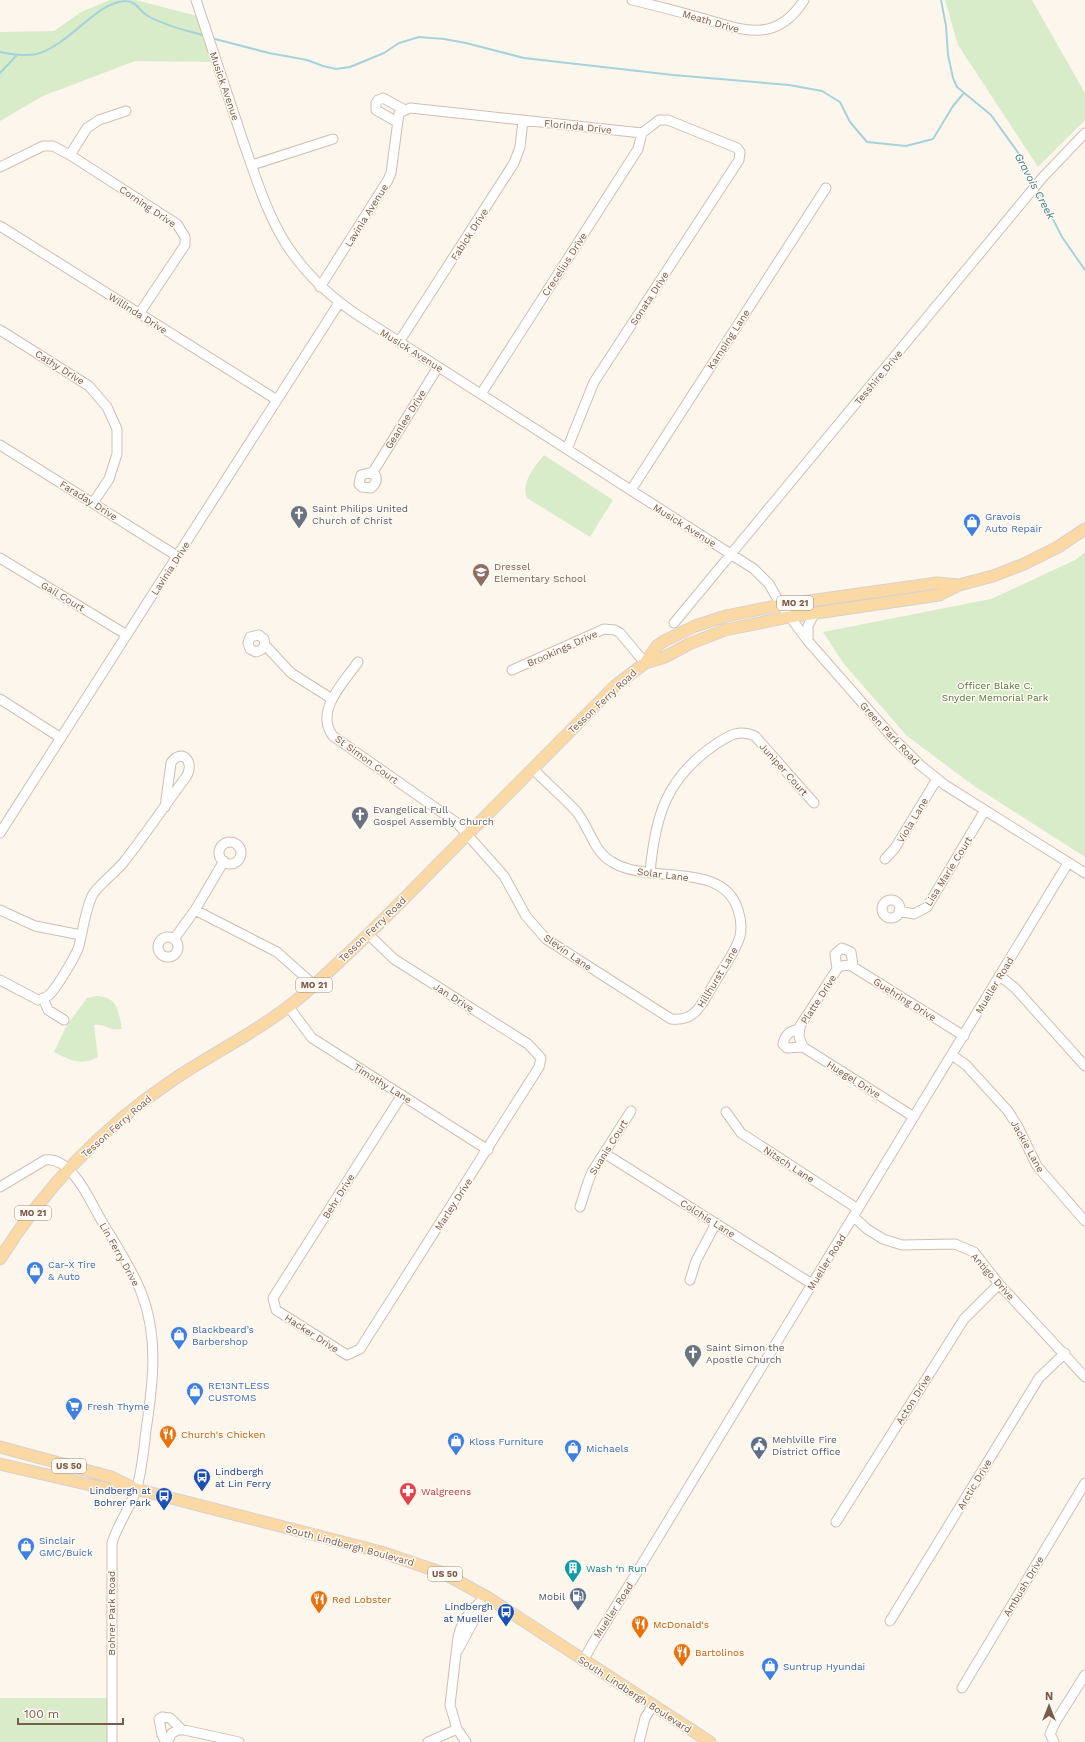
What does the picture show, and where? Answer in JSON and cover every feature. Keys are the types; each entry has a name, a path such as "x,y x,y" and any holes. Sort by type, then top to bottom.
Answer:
{"main road":[{"name":"Tesson Ferry Road","path":"645,663 666,657 689,644 725,630 789,618 939,595 959,585 993,576 1024,564 1058,547 1085,529"},
{"name":"Tesson Ferry Road","path":"0,1259 28,1218 69,1169 108,1130 143,1101 288,1006 314,985 368,934 615,686 645,663 657,646 695,626 726,616 781,605 937,583 959,585"},
{"name":"South Lindbergh Boulevard","path":"0,1447 111,1477 136,1489 403,1559 443,1573 487,1597 710,1742"},
{"name":"South Lindbergh Boulevard","path":"0,1464 108,1489 136,1489"}],"street":[{"name":"Musick Avenue","path":"196,0 268,209 280,234 299,262 320,287 339,303 732,554"},
{"name":"Meath Drive","path":"632,0 665,4 746,31 772,28 784,22 796,14 804,0"},
{"name":"Florinda Drive","path":"400,115 410,108 642,133"},
{"path":"70,156 87,128 99,120 126,111"},
{"name":"Lavinia Avenue","path":"320,287 388,180 391,172 400,115"},
{"name":"Fabick Drive","path":"400,342 514,163 520,147 523,120"},
{"name":"Sonata Drive","path":"567,449 594,382 739,160 740,152 737,148 668,120 659,120 642,133"},
{"name":"Crecelius Drive","path":"481,394 638,149 642,133"},
{"name":"Tesshire Drive","path":"674,623 1043,177 1085,133"},
{"path":"252,165 334,139"},
{"name":"Corning Drive","path":"0,167 43,146 53,146 177,224 185,237 185,245 139,314"},
{"name":"Kamping Lane","path":"630,490 826,188"},
{"name":"Willinda Drive","path":"0,226 277,400"},
{"name":"Lavinia Drive","path":"0,833 339,303"},
{"name":"Cathy Drive","path":"0,330 90,386 107,407 117,429 117,454 110,479 93,503"},
{"name":"Geanlee Drive","path":"373,472 438,367"},
{"name":"Faraday Drive","path":"0,445 177,556"},
{"name":"Green Park Road","path":"732,554 765,579 774,590 789,618 808,641 898,744 920,765 937,779 1085,874"},
{"name":"Gail Court","path":"0,558 126,636"},
{"path":"808,641 808,626 814,614"},
{"name":"Brookings Drive","path":"512,670 604,630 615,630 620,633 645,663"},
{"path":"265,645 291,673 332,699"},
{"name":"St Simon Court","path":"358,662 332,699 327,713 326,723 328,730 333,736 457,822 467,834"},
{"path":"0,699 61,738"},
{"name":"Juniper Court","path":"650,873 653,843 664,803 687,767 704,752 725,738 737,733 746,732 755,736 814,803"},
{"path":"0,980 38,1000 50,994 78,948 92,895 122,864 165,807 189,772 190,764 184,757 179,756 174,758 171,763 165,807"},
{"name":"Solar Lane","path":"533,769 576,812 605,857 626,868 714,882 728,891 736,902"},
{"name":"Viola Lane","path":"885,859 895,848 937,779"},
{"name":"Lisa Marie Court","path":"899,911 914,914 927,907 985,810"},
{"name":"Slevin Lane","path":"467,834 504,876 526,916 546,939 671,1018 681,1020"},
{"path":"174,939 195,910 224,861"},
{"name":"Mueller Road","path":"584,1661 593,1642 964,1036 1068,863"},
{"name":"Hillhurst Lane","path":"681,1020 688,1018 697,1011 737,944 740,937 742,923 736,902"},
{"path":"0,910 35,926 81,935"},
{"path":"195,910 277,952 314,985"},
{"name":"Jan Drive","path":"368,934 394,959 528,1044 541,1058"},
{"name":"Platte Drive","path":"803,1047 787,1048 783,1044 784,1038 788,1033 799,1033 837,969 835,954 842,948 851,952 849,965 837,969"},
{"name":"Guehring Drive","path":"849,965 964,1036"},
{"path":"1000,976 1015,988 1085,1066"},
{"path":"43,998 48,1010 64,1020"},
{"name":"Timothy Lane","path":"288,1006 312,1038 488,1150"},
{"path":"799,1033 803,1047"},
{"name":"Huegel Drive","path":"803,1047 914,1117"},
{"name":"Jackie Lane","path":"952,1055 966,1066 1008,1111 1038,1166 1085,1221"},
{"name":"Marley Drive","path":"360,1349 488,1150 539,1067 541,1058"},
{"name":"Behr Drive","path":"273,1298 402,1095"},
{"name":"Suanis Court","path":"580,1208 588,1182 604,1153 631,1111"},
{"name":"Nitsch Lane","path":"726,1112 742,1133 856,1213"},
{"name":"Colchis Lane","path":"604,1153 812,1284"},
{"path":"0,1188 45,1160 59,1161 69,1169"},
{"name":"Lin Ferry Drive","path":"69,1169 92,1202 132,1272 141,1291 148,1314 153,1339 153,1367 141,1470 136,1489"},
{"name":"Antigo Drive","path":"856,1213 867,1229 884,1239 902,1245 955,1244 974,1252 999,1284 1065,1353 1085,1377"},
{"path":"690,1280 696,1261 716,1223"},
{"name":"Acton Drive","path":"836,1522 964,1318 999,1284"},
{"name":"Hacker Drive","path":"273,1298 276,1310 347,1355 360,1349"},
{"name":"Arctic Drive","path":"890,1621 1039,1378 1065,1353"},
{"name":"Ambush Drive","path":"962,1688 1085,1483"},
{"name":"Bohrer Park Road","path":"112,1742 112,1543 120,1522 136,1489"},
{"path":"466,1742 457,1729 450,1705 456,1655 460,1630 470,1611 487,1597"},
{"path":"1054,1742 1050,1734 1056,1721 1085,1675"},
{"path":"639,1742 646,1718 653,1705"},
{"path":"166,1742 159,1720 162,1717 170,1718 182,1730"},
{"path":"428,1742 457,1729"},
{"path":"166,1742 172,1733 182,1730 239,1742"}],"green space":[{"path":"110,0 136,0 197,16 211,62 135,61 43,96 0,121 0,32 54,31 81,12"},
{"path":"945,0 1032,0 1085,93 1085,120 1038,167 958,45"},
{"path":"544,455 613,500 590,537 527,498 527,481"},
{"name":"Officer Blake C. Snyder Memorial Park","path":"1085,552 1085,857 974,786 907,736 844,664 823,632 991,599 1075,560"},
{"path":"96,996 109,999 113,1002 118,1010 122,1029 113,1029 101,1025 94,1025 98,1057 92,1060 81,1062 71,1060 54,1052 67,1025 87,998"},
{"path":"0,1698 107,1698 108,1742 0,1742"}],"waterway":[{"name":"Gravois Creek","path":"941,0 946,26 948,55 953,78 957,87 991,115 1022,158 1035,184"},
{"path":"0,52 18,55 37,54 49,49 72,34 104,8 114,3 125,1 129,1 145,14 161,22 205,36"},
{"path":"211,38 269,53 307,60 336,69 350,67 384,53 399,43 419,37 466,43 524,58 673,75 789,85 822,91 840,102 850,122 867,142 906,146 933,139 953,106 963,94"},
{"path":"0,73 17,55"},
{"name":"Gravois Creek","path":"1037,188 1062,237 1085,270"}],"place":[{"name":"Saint Philips United Church of Christ","path":"299,529"},
{"name":"Gravois Auto Repair","path":"972,537"},
{"name":"Dressel Elementary School","path":"481,587"},
{"name":"Evangelical Full Gospel Assembly Church","path":"360,830"},
{"name":"Car-X Tire & Auto","path":"35,1285"},
{"name":"Blackbeard’s Barbershop","path":"179,1350"},
{"name":"Saint Simon the Apostle Church","path":"693,1368"},
{"name":"RE13NTLESS CUSTOMS","path":"195,1406"},
{"name":"Fresh Thyme","path":"74,1421"},
{"name":"Church's Chicken","path":"168,1449"},
{"name":"Kloss Furniture","path":"456,1456"},
{"name":"Mehlville Fire District Office","path":"759,1460"},
{"name":"Michaels","path":"573,1463"},
{"name":"Lindbergh at Lin Ferry","path":"202,1492"},
{"name":"Walgreens","path":"408,1506"},
{"name":"Lindbergh at Bohrer Park","path":"164,1511"},
{"name":"Sinclair GMC/Buick","path":"26,1561"},
{"name":"Wash ‘n Run","path":"573,1583"},
{"name":"Mobil","path":"578,1611"},
{"name":"Red Lobster","path":"319,1614"},
{"name":"Lindbergh at Mueller","path":"506,1627"},
{"name":"McDonald's","path":"640,1639"},
{"name":"Bartolinos","path":"682,1667"},
{"name":"Suntrup Hyundai","path":"770,1681"}]}
